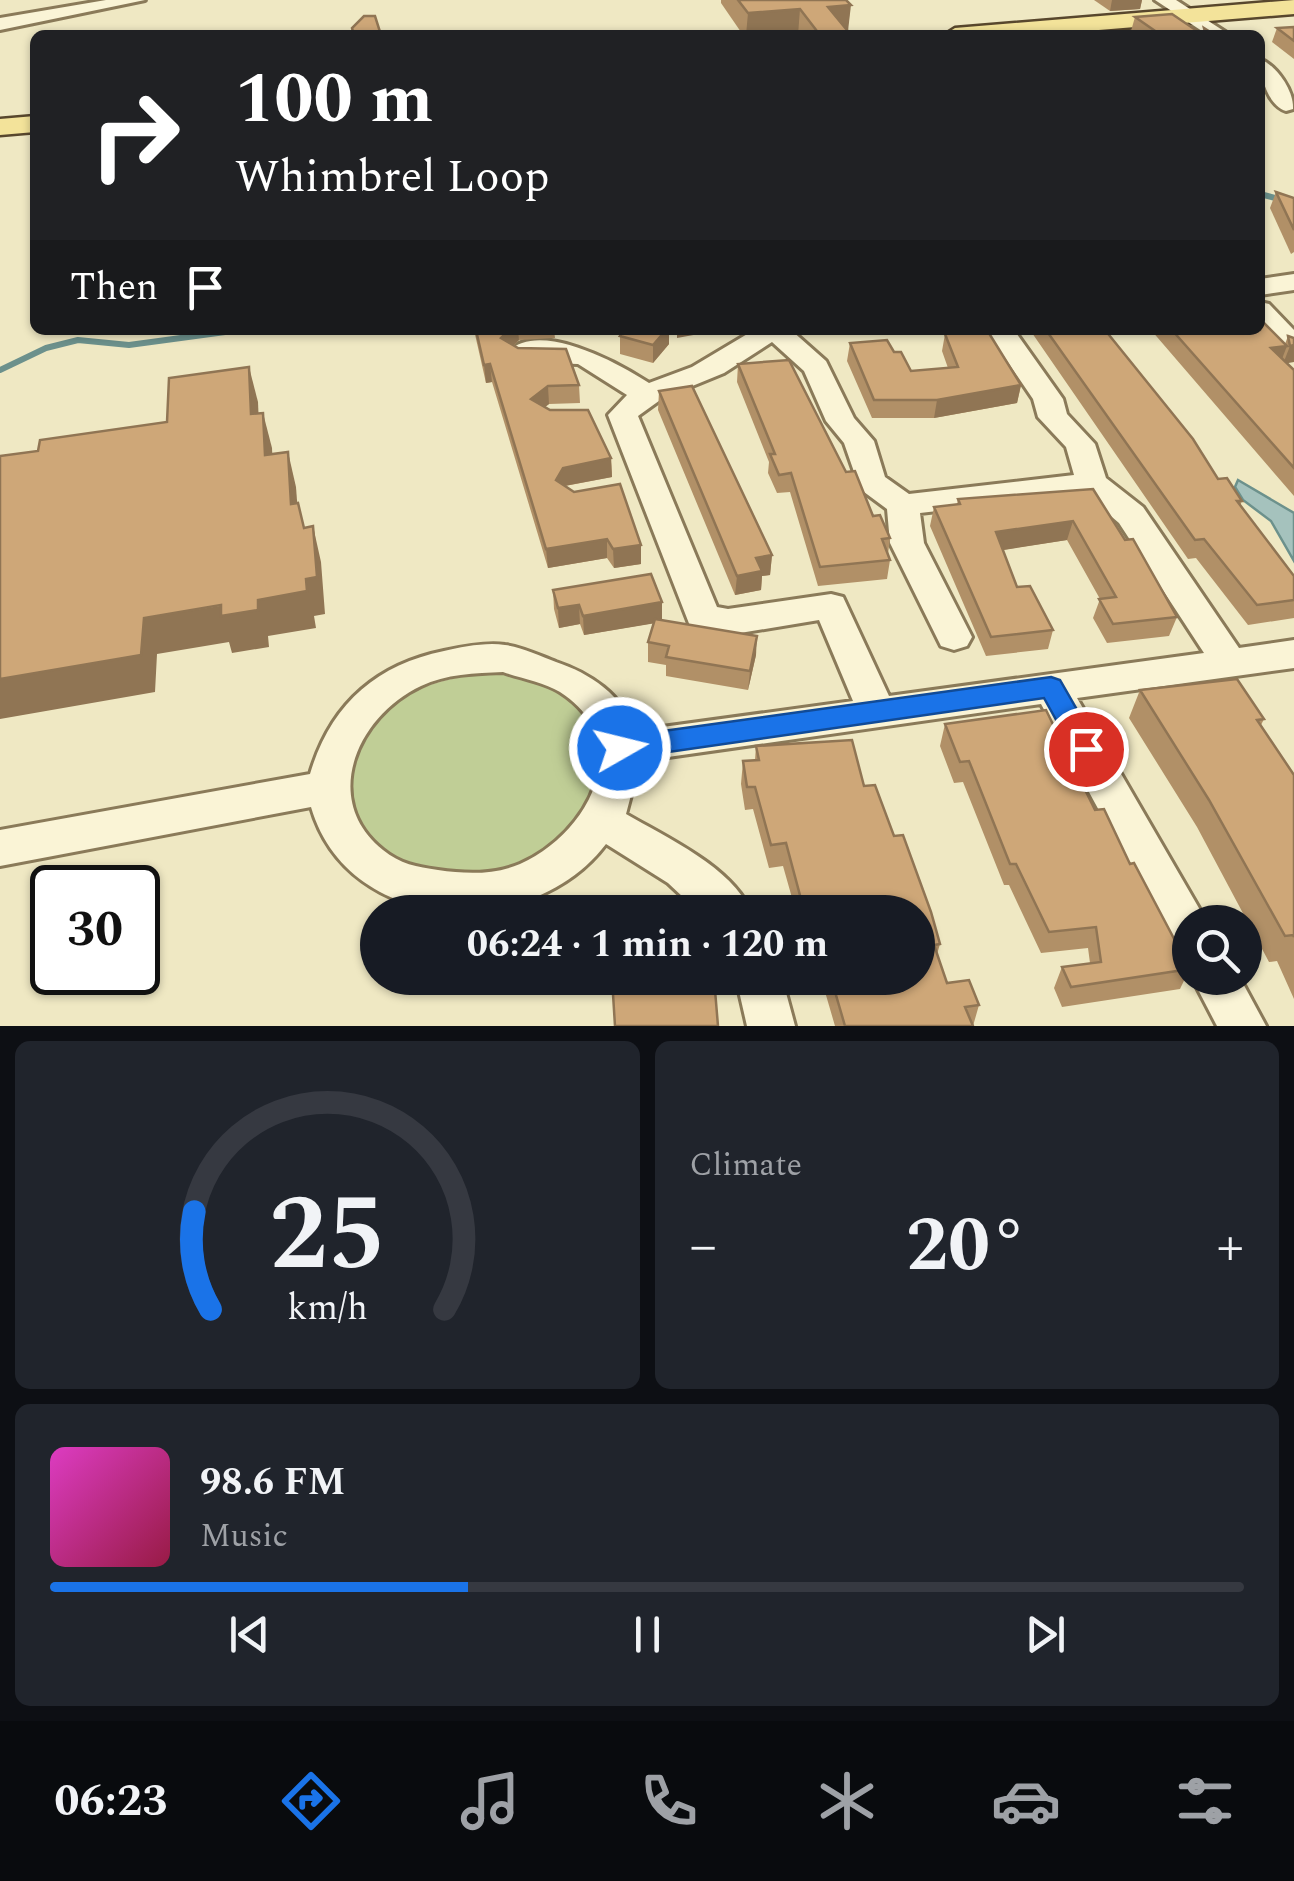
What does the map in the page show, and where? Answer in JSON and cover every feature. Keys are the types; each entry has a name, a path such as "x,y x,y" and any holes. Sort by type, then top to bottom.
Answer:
{"main road":[{"path":"1018,30 1294,6"},
{"path":"0,128 30,125"}],"street":[{"path":"0,24 136,0"},
{"path":"1164,0 1214,30"},
{"path":"1265,72 1290,106"},
{"path":"1265,104 1290,106"},
{"path":"1265,285 1294,282"},
{"path":"1265,315 1294,346"},
{"path":"587,416 635,404 680,385 764,335"},
{"path":"781,335 816,367 841,421 859,441 871,482 902,505 1092,483"},
{"path":"1003,335 1048,399 1053,417 1080,444 1092,483 1131,515 1230,663"},
{"path":"520,354 558,349 582,352 635,404 654,484 703,618 712,622 831,606 877,711"},
{"path":"615,491 654,484"},
{"path":"902,505 907,543 954,637"},
{"path":"646,578 684,573"},
{"path":"620,748 1294,654"},
{"path":"468,659 530,663 568,678 593,697 613,725 620,748 620,780 603,821 570,858 540,876 507,888 459,894 409,886 373,870 343,840 330,811 326,787 333,752 349,724 378,694 417,672 468,659"},
{"path":"1051,687 1174,905"},
{"path":"0,848 326,787"},
{"path":"603,821 682,870 710,895"},
{"path":"763,995 771,1026"},
{"path":"1225,995 1242,1026"}],"green space":[{"path":"492,672 546,685 582,706 598,732 608,786 562,853 476,885 391,867 346,810 358,741 383,710 416,690"}],"water":[{"path":"1238,480 1294,513 1294,561 1271,521 1243,500 1235,487"}],"building":[{"path":"738,0 846,0 851,5 828,7 847,30 816,30 800,9 748,13"},
{"path":"1172,14 1196,30 1154,30 1135,17"},
{"path":"364,16 375,16 379,30 353,30"},
{"path":"1294,27 1294,41 1277,28"},
{"path":"1276,192 1294,198 1294,230"},
{"path":"1265,324 1287,346 1271,348 1294,370 1294,468 1176,335 1265,335"},
{"path":"477,335 504,335 501,338 518,348 566,349 579,385 548,386 531,399 550,410 588,410 611,458 563,468 556,480 574,492 620,484 641,545 613,549 607,539 546,549 490,364 484,365"},
{"path":"621,335 662,335 653,345"},
{"path":"945,335 990,335 1021,385 937,400 874,400 850,343 887,340 894,352 901,352 911,371 958,367"},
{"path":"1050,335 1109,335 1193,439 1218,479 1227,478 1242,501 1237,501 1294,576 1294,600 1257,605 1204,539 1195,540"},
{"path":"789,360 846,472 855,471 873,516 880,515 890,538 882,539 890,560 820,567 791,473 779,475 770,454 775,454 738,364"},
{"path":"249,367 251,414 263,413 265,455 288,452 291,504 298,503 304,528 313,526 317,577 306,579 307,591 258,600 258,610 221,616 221,605 144,618 141,655 0,679 0,456 38,451 40,440 167,422 169,378"},
{"path":"692,386 772,555 756,558 762,571 737,576 659,391"},
{"path":"1093,489 1125,540 1133,539 1177,617 1113,624 1099,599 1116,597 1073,521 996,532 1017,587 1030,586 1053,630 991,637 934,507 960,504 958,499"},
{"path":"651,574 662,602 583,616 579,605 558,608 553,590"},
{"path":"655,619 757,636 750,671 666,657 669,646 648,642"},
{"path":"1237,679 1264,719 1257,720 1294,775 1294,937 1285,936 1209,800 1140,690"},
{"path":"1046,710 1095,810 1104,809 1130,864 1134,863 1172,935 1172,972 1071,987 1062,967 1101,962 1096,927 1049,932 1016,864 1010,864 969,761 960,762 945,724"},
{"path":"852,740 864,786 875,785 894,836 903,835 925,895 800,895 786,843 771,845 755,787 747,787 743,761 759,760 756,746"},
{"path":"935,948 947,983 969,980 979,1005 965,1007 973,1026 845,1026 836,995 935,995"},
{"path":"613,995 715,995 718,1026 615,1026"}],"waterway":[{"path":"1265,195 1294,203"},
{"path":"0,370 46,348 78,340 129,345 203,335"}],"route":[{"path":"620,748 1051,687 1086,749"}]}
